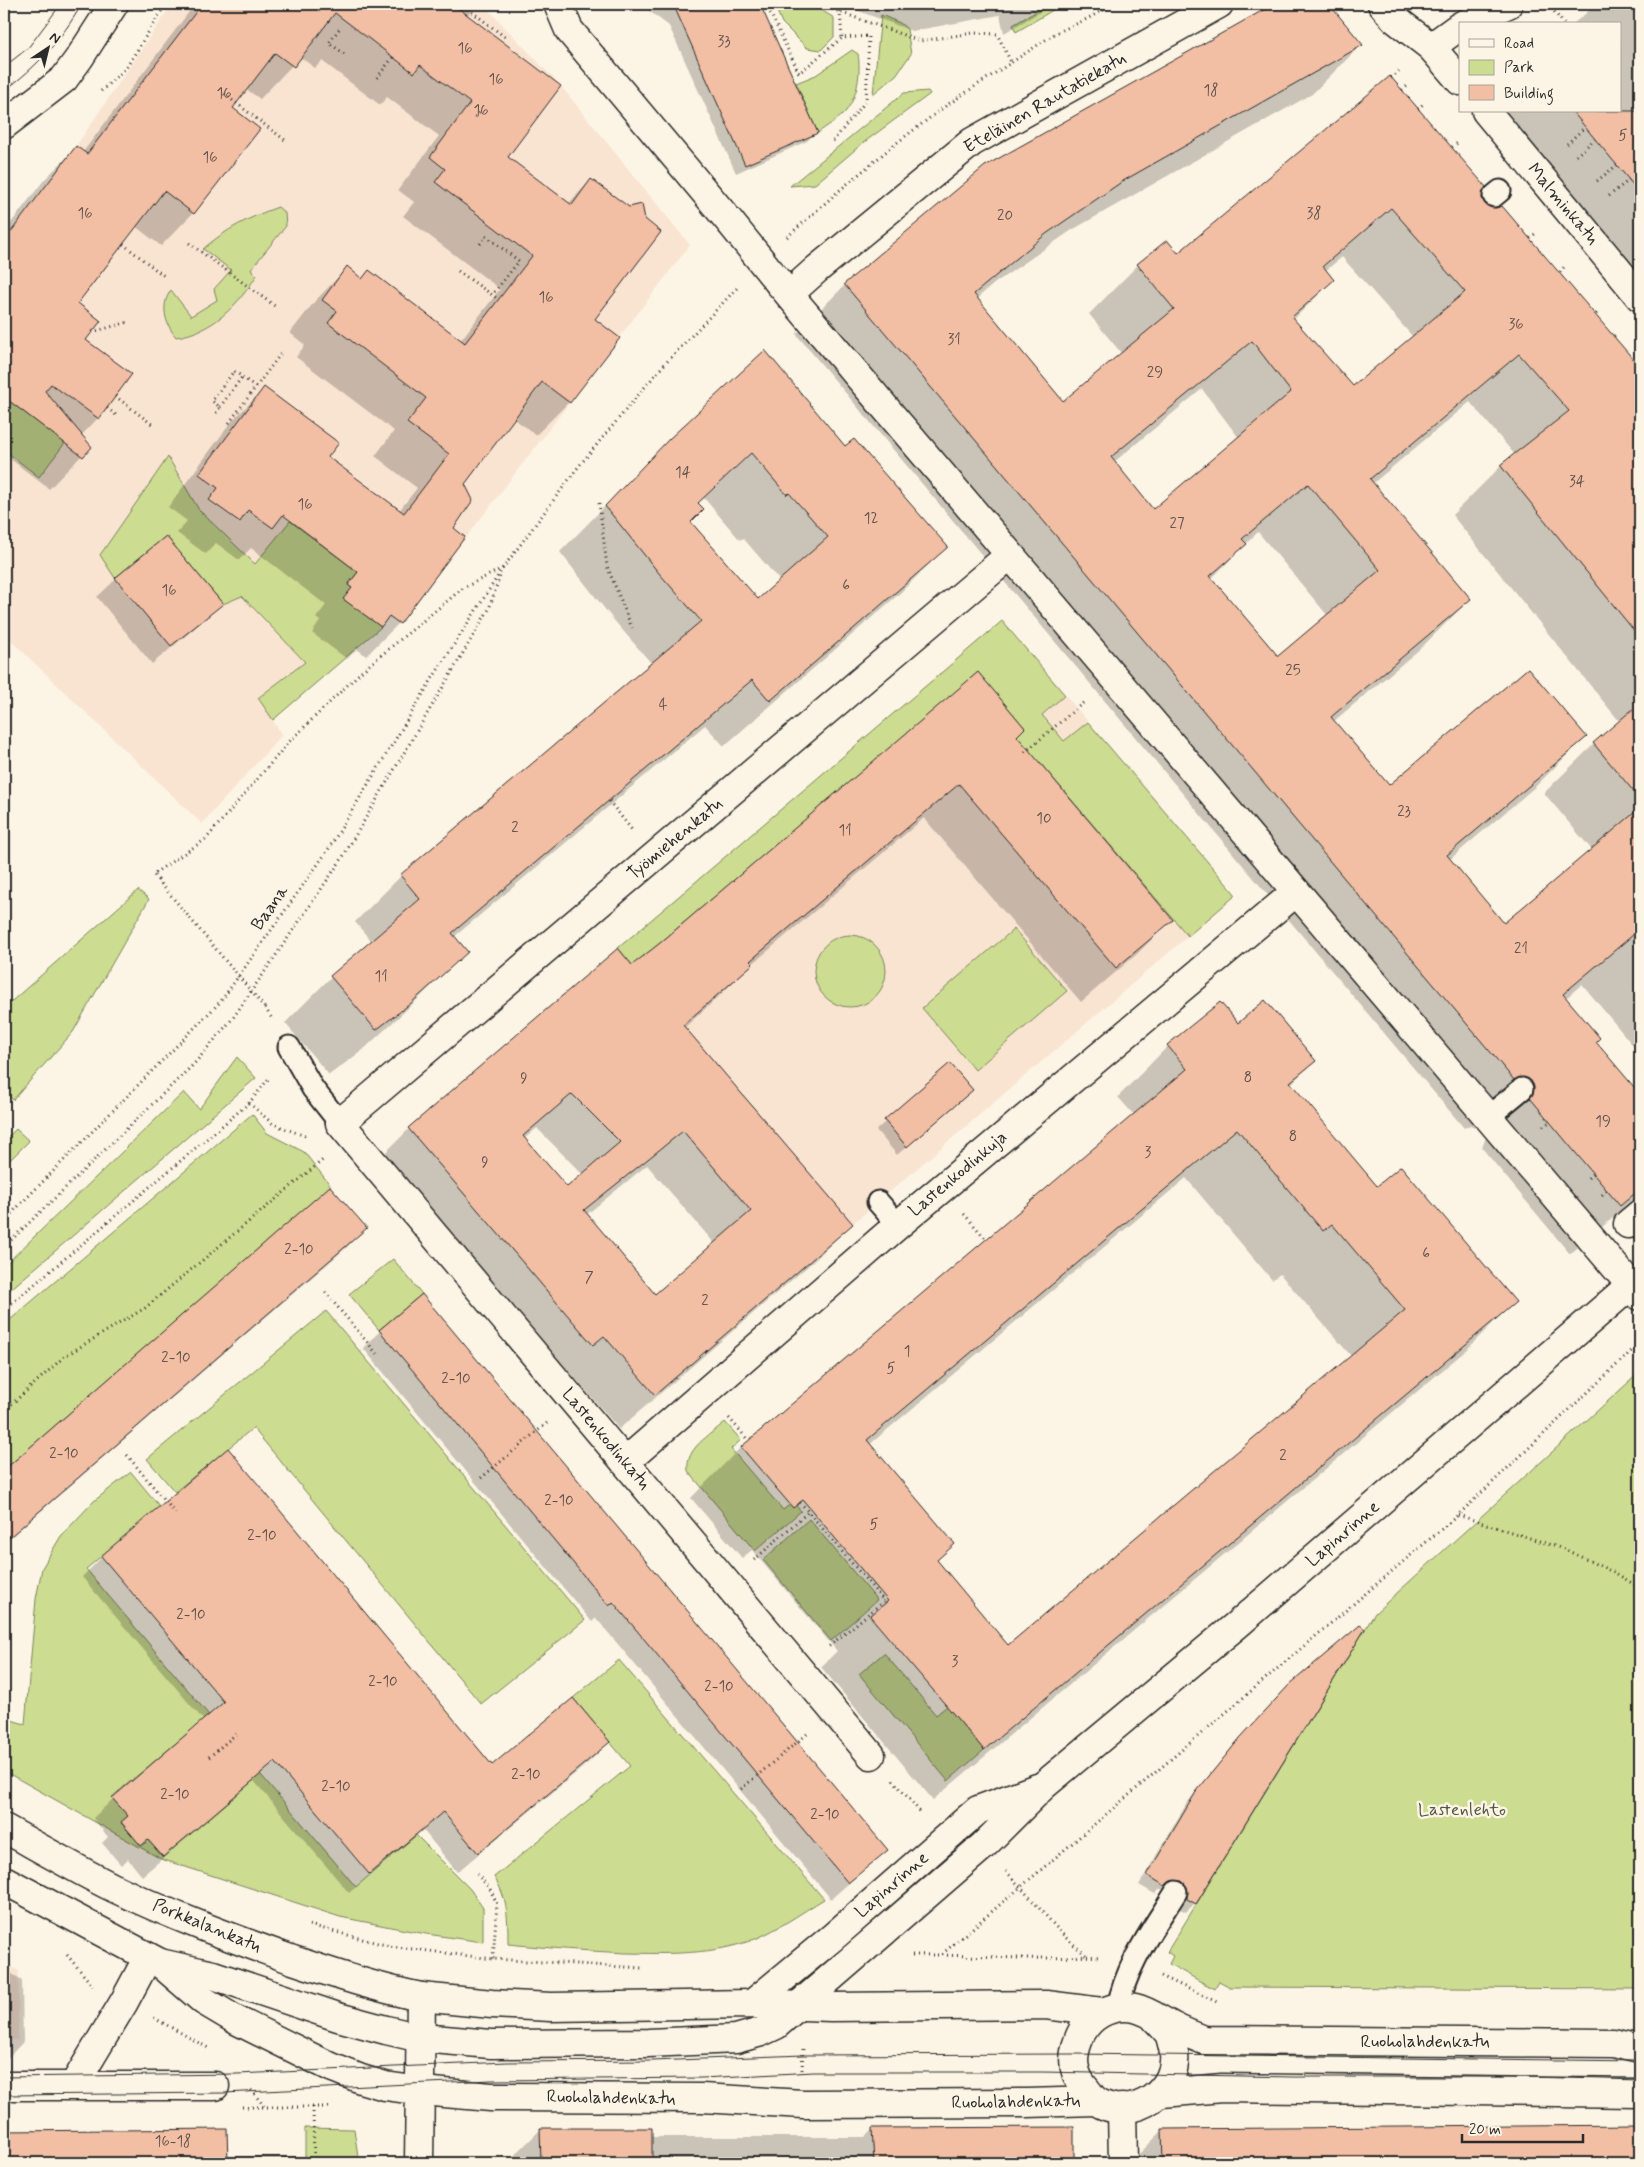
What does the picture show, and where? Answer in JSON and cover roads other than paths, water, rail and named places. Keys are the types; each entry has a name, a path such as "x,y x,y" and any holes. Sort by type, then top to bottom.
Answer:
{"street":[{"path":"4,125 64,79 114,4"},
{"path":"558,4 569,30 784,289 1488,1117 1637,1286"},
{"name":"Eteläinen Rautatiekatu","path":"784,289 816,268 972,142 1219,4"},
{"path":"1468,22 1508,4"},
{"path":"1385,7 1395,19 1431,47 1459,80"},
{"path":"1431,47 1459,27"},
{"name":"Malminkatu","path":"1487,112 1640,297"},
{"name":"Työmiehenkatu","path":"340,1123 1010,555"},
{"name":"Lastenkodinkuja","path":"625,1462 898,1225 1296,892"},
{"name":"Lastenkodinkatu","path":"340,1123 871,1755"},
{"name":"Lapinrinne","path":"799,2005 984,1845 1043,1786 1240,1623 1637,1286"},
{"name":"Lapinrinne","path":"752,2004 833,1937 978,1810 1043,1786"},
{"name":"Porkkalankatu","path":"4,1828 113,1887 184,1919 236,1940 340,1976 388,1990 421,1997"},
{"path":"4,1880 154,1960 213,1975 338,2017 421,2038 491,2044 648,2043 736,2039 761,2032 776,2025 799,2005"},
{"path":"74,2085 124,2002 154,1960"},
{"name":"Ruoholahdenkatu","path":"154,1960 204,2001 236,2020 323,2063 361,2079 385,2086 482,2096 702,2098 803,2104 1096,2101"},
{"path":"420,2163 421,1997 492,2004 551,2007 752,2004 1046,2006 1110,2010 1136,2008 1154,2017 1169,2034 1175,2056 1172,2074 1162,2093 1144,2105 1122,2108 1109,2107 1096,2101 1078,2079 1073,2054 1081,2031 1094,2017 1110,2010"},
{"name":"Ruoholahdenkatu","path":"1154,2017 1204,2040 1613,2043 1640,2049"},
{"path":"4,2086 214,2086"},
{"path":"1162,2093 1222,2088 1640,2093"},
{"path":"1122,2108 1123,2163"}],"lane":[{"path":"289,1047 313,1089 340,1123"},
{"path":"1488,1117 1522,1089"},
{"path":"878,1202 898,1225"},
{"path":"1110,2010 1130,1965 1176,1892"}],"tram line":[{"path":"4,67 28,48 61,4"},
{"path":"4,91 28,72 48,52 82,4"},
{"path":"4,2077 237,2074 507,2062 652,2061 803,2055 1073,2054 1640,2061"},
{"path":"4,2095 224,2093 491,2080 702,2078 814,2072 1042,2072 1293,2077 1528,2077 1640,2080"}],"park label":[{"name":"Lastenlehto","path":"1462,1810"}]}
